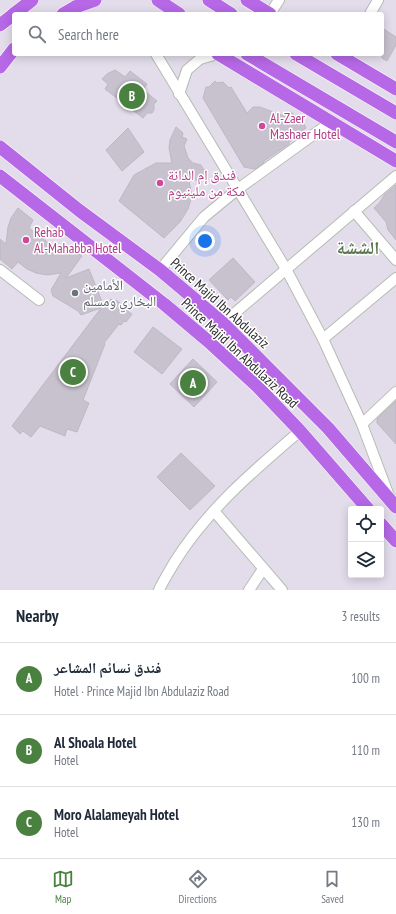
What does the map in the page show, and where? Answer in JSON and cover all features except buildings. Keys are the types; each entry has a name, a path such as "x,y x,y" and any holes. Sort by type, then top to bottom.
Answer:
{"main road":[{"path":"17,12 32,0"},
{"path":"66,12 75,7 95,0"},
{"path":"158,0 176,12"},
{"path":"209,0 228,12"},
{"path":"247,0 267,12"},
{"path":"0,25 12,16"},
{"path":"0,67 12,52"},
{"path":"221,56 396,160"},
{"path":"250,56 396,142"},
{"path":"299,56 396,113"},
{"path":"344,56 396,89"},
{"name":"Prince Majid Ibn Abdulaziz","path":"0,147 160,270 223,323 328,428 395,505"},
{"name":"Prince Majid Ibn Abdulaziz Road","path":"0,176 208,341 258,387 300,431 365,506"},
{"path":"66,227 80,210"},
{"path":"384,527 396,541"}],"street":[{"path":"271,12 279,0"},
{"path":"371,12 378,0"},
{"path":"157,56 286,269 323,339 362,424 395,505"},
{"path":"179,94 186,70 200,59 211,56"},
{"path":"160,270 204,217 238,189 331,122"},
{"path":"223,323 396,176"},
{"path":"354,211 396,260"},
{"path":"0,270 39,300"},
{"path":"323,339 396,278"},
{"path":"362,424 396,392"},
{"path":"159,590 187,543 214,511 241,482 300,431"},
{"path":"214,511 282,590"},
{"path":"249,590 263,569"}],"place":[{"name":"Al Shoala Hotel","path":"132,96"},
{"name":"Al-Zaer Mashaer Hotel","path":"262,126"},
{"name":"فندق إم الدانة مكة من ملينيوم","path":"160,183"},
{"name":"Rehab Al-Mahabba Hotel","path":"26,240"},
{"name":"الأمامين البخاري ومسلم","path":"75,293"},
{"name":"Moro Alalameyah Hotel","path":"73,372"},
{"name":"فندق نسائم المشاعر","path":"193,383"}],"district":[{"name":"الششة","path":"358,247"}]}
